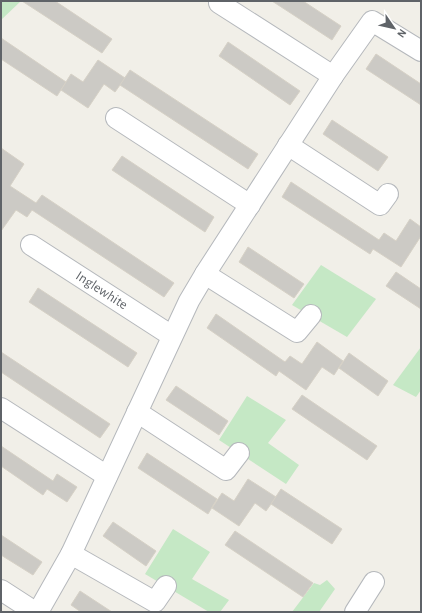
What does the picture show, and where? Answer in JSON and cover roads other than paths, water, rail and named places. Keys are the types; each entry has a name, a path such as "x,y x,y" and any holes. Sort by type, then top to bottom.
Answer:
{"street":[{"path":"219,3 333,76"},
{"path":"1,590 36,612 72,554 172,336 205,274 333,76 372,21 421,51"},
{"path":"116,118 250,205"},
{"path":"288,145 380,205 388,194"},
{"name":"Inglewhite","path":"31,245 172,336"},
{"path":"205,274 297,332 311,314"},
{"path":"1,408 107,476"},
{"path":"137,412 226,470 239,453"},
{"path":"72,554 155,602 166,586"},
{"path":"355,612 374,582"}]}
